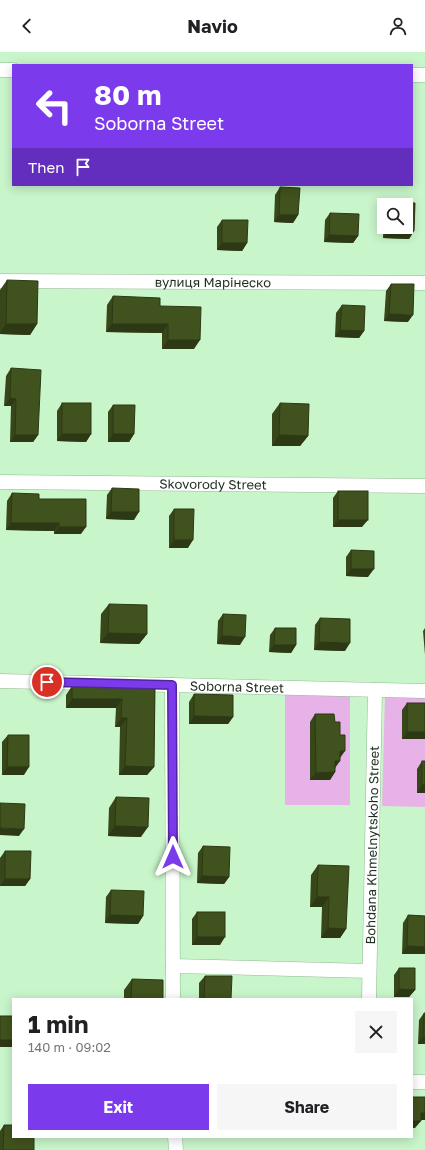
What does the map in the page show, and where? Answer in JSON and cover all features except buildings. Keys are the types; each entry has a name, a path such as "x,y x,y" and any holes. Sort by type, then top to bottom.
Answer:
{"street":[{"path":"0,70 12,70"},
{"path":"413,75 425,76"},
{"name":"вулиця Марінеско","path":"0,282 425,283"},
{"name":"Skovorody Street","path":"0,482 425,486"},
{"name":"Soborna Street","path":"0,681 425,691"},
{"path":"172,685 173,998"},
{"name":"Bohdana Khmelnytskoho Street","path":"369,998 375,690"},
{"path":"173,966 369,971"},
{"path":"413,1082 425,1082"},
{"path":"175,1138 176,1150"}],"shaded area":[{"path":"285,693 350,693 350,805 285,805"},
{"path":"385,695 425,696 425,807 382,806"}],"route":[{"path":"47,682 172,685 173,857"}]}
